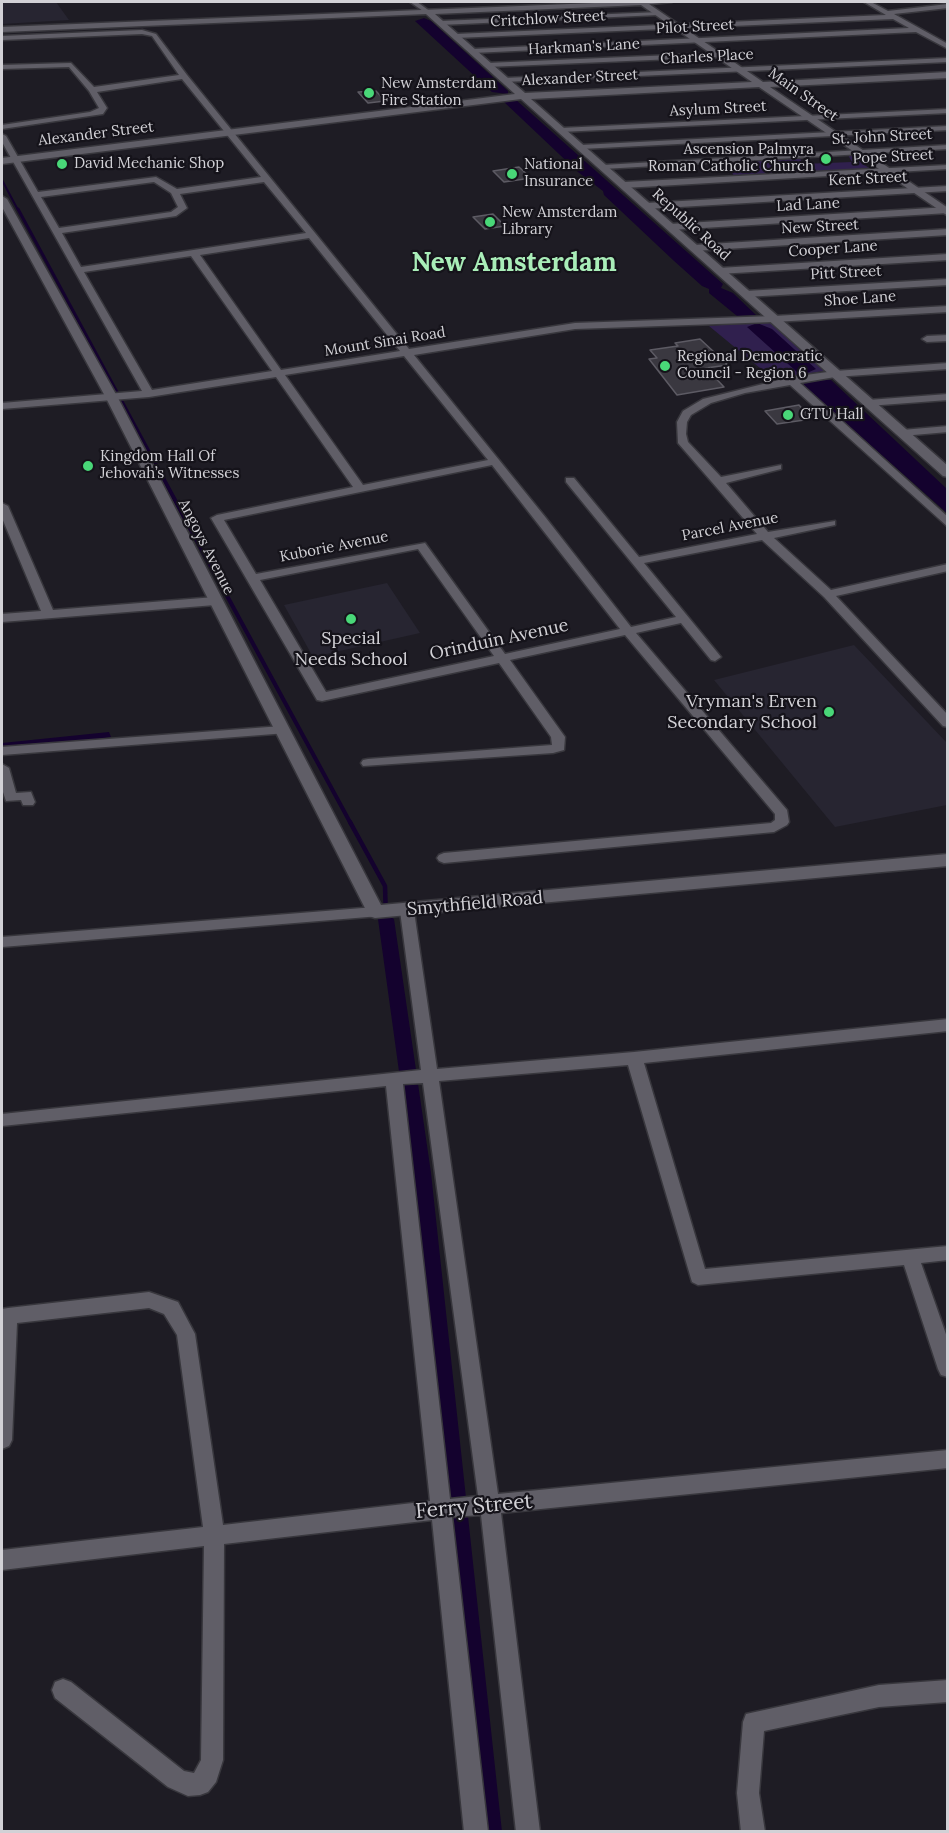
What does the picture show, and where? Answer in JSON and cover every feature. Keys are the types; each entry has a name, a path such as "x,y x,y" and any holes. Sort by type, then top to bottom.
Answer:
{"street":[{"name":"Republic Road","path":"414,2 456,36 835,374 944,467"},
{"name":"Main Street","path":"642,2 946,211"},
{"path":"2,29 669,2"},
{"path":"867,2 948,47"},
{"name":"Critchlow Street","path":"456,36 891,15 948,6"},
{"path":"440,22 658,13"},
{"name":"Pilot Street","path":"473,51 918,30"},
{"path":"2,38 142,32 153,35 184,77 406,354 542,520 627,630 782,813 782,822 774,827 444,858"},
{"path":"938,41 948,41"},
{"name":"Harkman's Lane","path":"487,65 718,55"},
{"name":"Charles Place","path":"504,80 948,60"},
{"path":"2,67 71,65 92,90 103,108 100,112 2,127"},
{"name":"Alexander Street","path":"2,161 522,96 948,75"},
{"path":"92,90 184,77"},
{"name":"Asylum Street","path":"561,130 948,111"},
{"path":"581,147 948,128"},
{"path":"2,136 13,159 57,231 149,394"},
{"name":"St. John Street","path":"603,167 948,147"},
{"name":"Pope Street","path":"624,185 948,167"},
{"path":"35,195 144,179 163,182 175,192 183,208 181,211 57,231"},
{"path":"175,192 267,179"},
{"name":"Kent Street","path":"646,206 948,188"},
{"name":"Angoys Avenue","path":"2,199 115,398 215,601 375,912"},
{"name":"Lad Lane","path":"670,227 946,211"},
{"name":"New Street","path":"694,248 948,232"},
{"path":"79,270 312,235"},
{"path":"194,253 359,488"},
{"name":"Cooper Lane","path":"719,271 948,256"},
{"name":"Pitt Street","path":"746,294 948,282"},
{"name":"Shoe Lane","path":"774,319 948,309"},
{"name":"Mount Sinai Road","path":"2,406 149,394 575,326 774,319"},
{"path":"927,339 948,338"},
{"path":"948,366 835,374 791,380 707,401 687,413 682,422 683,443 719,481 765,536 828,594 948,723"},
{"path":"791,380 948,524"},
{"path":"868,403 948,398"},
{"path":"902,433 948,429"},
{"path":"254,578 217,518 493,462"},
{"path":"719,481 777,467"},
{"path":"570,480 715,657"},
{"path":"2,506 49,615"},
{"name":"Parcel Avenue","path":"636,561 831,523"},
{"name":"Kuborie Avenue","path":"254,578 421,545 501,657"},
{"path":"828,594 948,567"},
{"name":"Orinduin Avenue","path":"254,578 322,697 683,619"},
{"path":"2,618 215,601"},
{"path":"368,763 559,747 558,737 501,657"},
{"path":"2,752 282,730"},
{"path":"2,768 10,798 26,795 28,802"},
{"name":"Smythfield Road","path":"2,942 407,911 948,860"},
{"path":"407,911 490,1506 528,1832"},
{"path":"2,1120 394,1079 634,1059 948,1025"},
{"path":"634,1059 698,1277 948,1253"},
{"path":"394,1079 476,1832"},
{"path":"910,1257 948,1369"},
{"path":"2,1440 5,1317 149,1300 171,1308 186,1334 214,1536 212,1760 208,1774 200,1784 188,1785 176,1779 63,1690"},
{"name":"Ferry Street","path":"2,1560 442,1509 948,1459"},
{"path":"753,1832 748,1793 754,1722 879,1696 948,1691"}],"shaded area":[{"path":"2,2 56,2 69,20 2,24"},
{"path":"424,18 431,21 508,91 508,94 492,92 415,21"},
{"path":"515,99 723,284 721,288 733,293 756,315 737,316 709,293 709,289 702,286 673,260 604,195 603,191 578,172 503,101"},
{"path":"849,153 870,169 735,177 723,161","holes":["848,155 852,162 802,164 800,157"]},
{"path":"769,321 824,371 792,376 784,371 766,373 709,326"},
{"path":"757,323 772,329 816,369 807,373 797,372 747,327"},
{"path":"818,378 831,380 947,489 947,513 804,386 803,382"},
{"name":"Special Needs School","path":"387,583 420,633 313,657 284,605"},
{"name":"Vryman's Erven Secondary School","path":"854,645 947,743 947,805 835,827 714,680"},
{"path":"109,732 111,737 98,739 2,746 2,743"}],"building":[{"name":"New Amsterdam Fire Station","path":"376,91 385,101 368,103 358,92"},
{"name":"National Insurance","path":"519,167 531,178 504,182 493,171"},
{"name":"New Amsterdam Library","path":"493,214 505,226 485,229 473,217"},
{"name":"Regional Democratic Council - Region 6","path":"700,339 728,365 706,368 724,387 677,395 649,359 657,358 650,350 678,346 675,343"},
{"name":"GTU Hall","path":"799,405 811,419 777,424 765,411"}],"waterway":[{"path":"2,180 18,210"},
{"path":"18,209 164,479"},
{"path":"163,478 351,824"},
{"path":"350,822 385,886 386,919"},
{"path":"386,919 422,1173 490,1832"}],"place":[{"name":"New Amsterdam Fire Station","path":"369,93"},
{"name":"Ascension Palmyra Roman Catholic Church","path":"826,159"},
{"name":"David Mechanic Shop","path":"62,164"},
{"name":"National Insurance","path":"512,174"},
{"name":"New Amsterdam Library","path":"490,222"},
{"name":"Regional Democratic Council - Region 6","path":"665,366"},
{"name":"GTU Hall","path":"788,415"},
{"name":"Kingdom Hall Of Jehovah’s Witnesses","path":"88,466"},
{"name":"Special Needs School","path":"351,619"},
{"name":"Vryman's Erven Secondary School","path":"829,712"}],"district":[{"name":"New Amsterdam","path":"514,264"}]}
